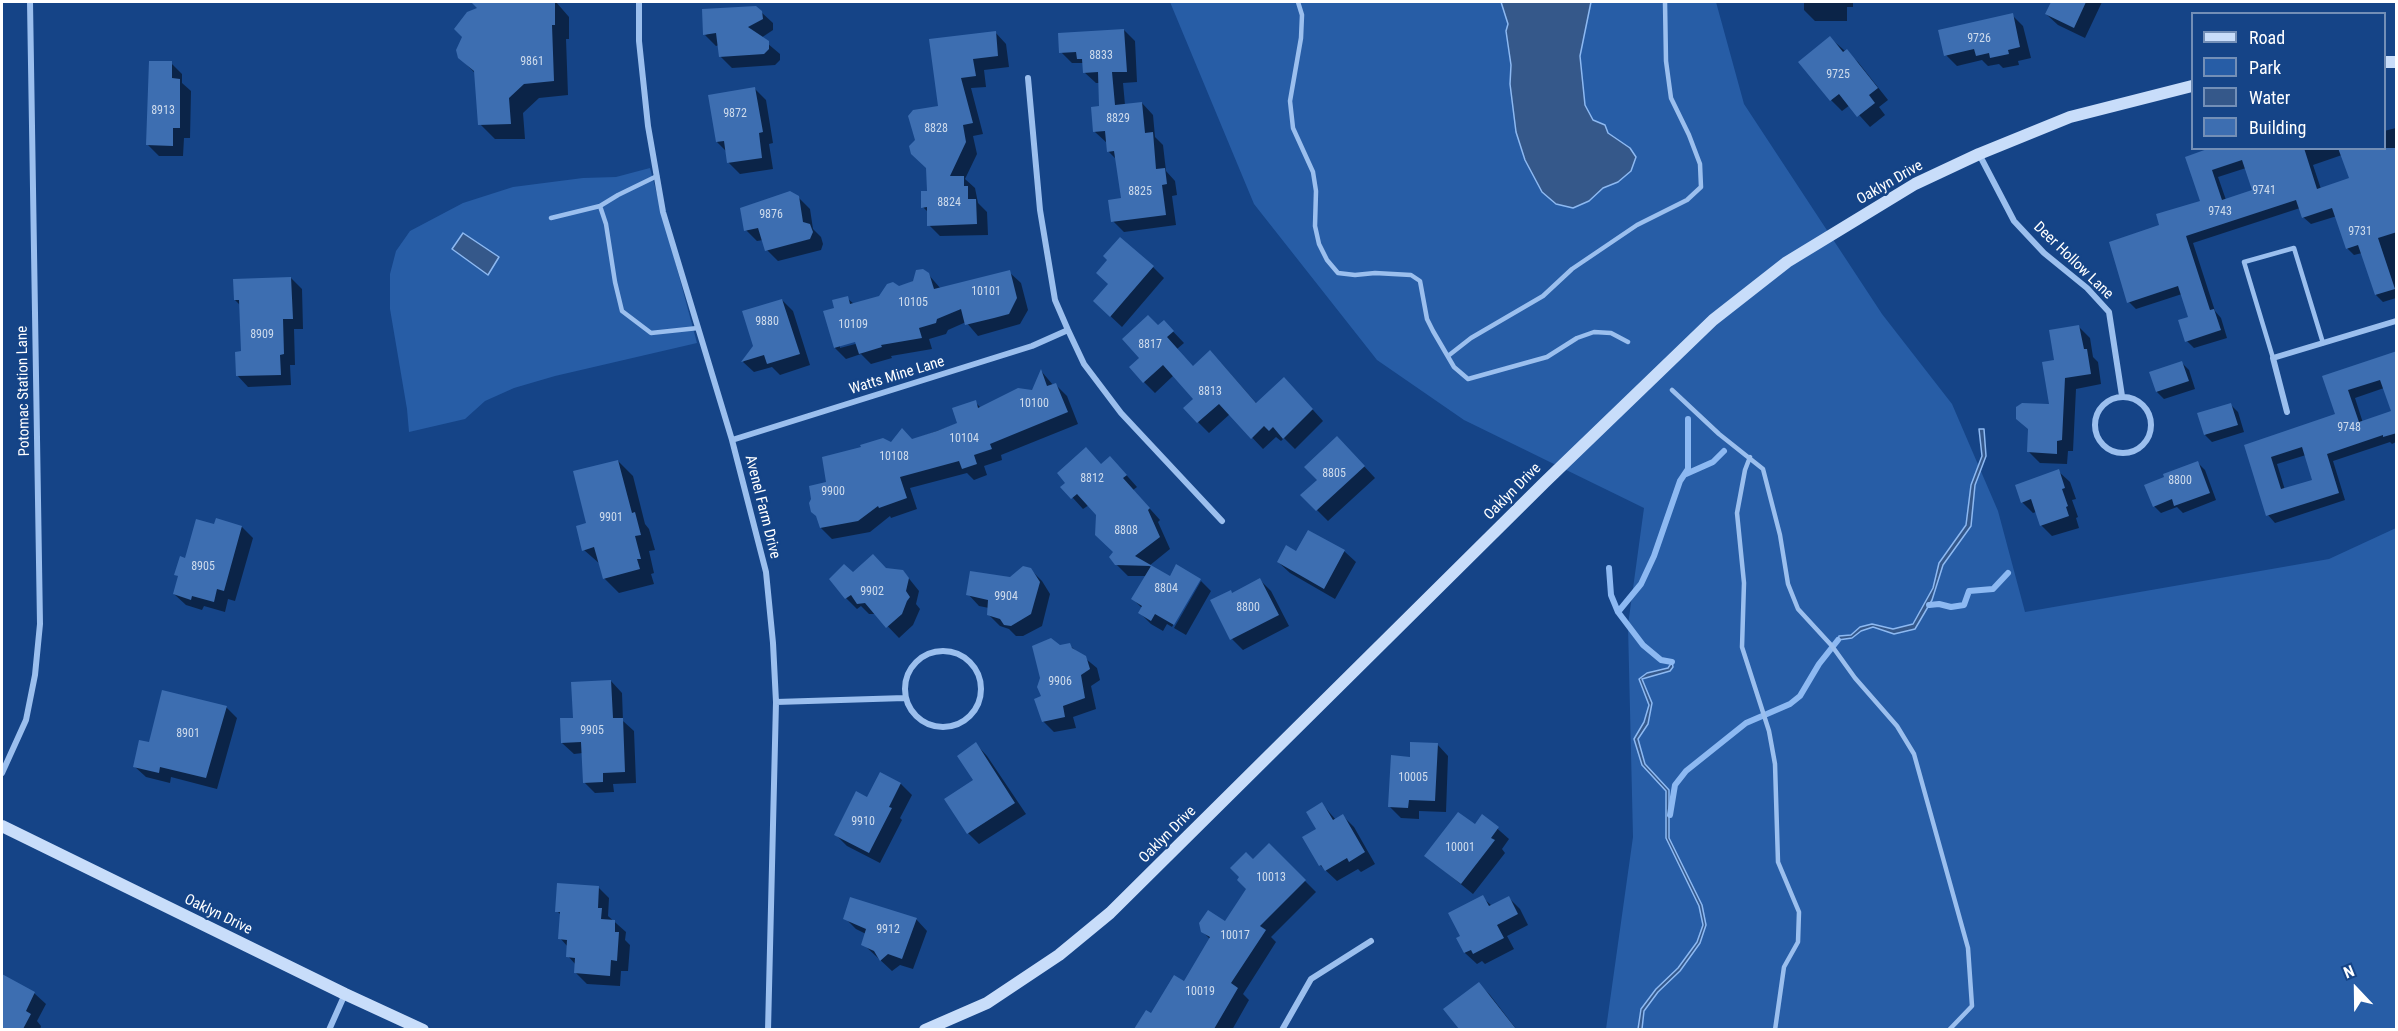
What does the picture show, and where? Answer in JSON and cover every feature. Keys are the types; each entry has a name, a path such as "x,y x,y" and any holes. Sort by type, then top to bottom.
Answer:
{"street":[{"name":"Potomac Station Lane","path":"2,773 26,720 36,675 40,624 30,2"},
{"name":"Avenel Farm Drive","path":"639,2 639,41 648,126 663,212 732,440 766,572 776,702 768,1029"},
{"path":"1028,78 1040,210 1055,300 1068,330 1084,364 1121,413 1222,521"},
{"name":"Oaklyn Drive","path":"925,1029 987,1003 1059,955 1110,913 1545,482 1713,320 1787,262 1915,184 1979,154 2070,117 2191,87"},
{"name":"Deer Hollow Lane","path":"1979,154 2014,220 2044,253 2087,288 2109,312 2122,396"},
{"path":"2287,412 2273,358 2397,321"},
{"name":"Watts Mine Lane","path":"732,440 1032,346 1068,330"},
{"path":"2122,396 2139,401 2146,407 2152,424 2148,441 2134,452 2125,454 2108,449 2101,443 2095,427 2099,410 2113,398 2122,396"},
{"path":"953,653 965,659 974,668 979,680 980,693 971,714 951,726 939,727 927,724 910,708 905,698 905,684 909,672 928,654 953,653"},
{"path":"776,702 905,698"},
{"name":"Oaklyn Drive","path":"2,826 345,994 423,1029"},
{"path":"1282,1029 1311,979 1371,941"},
{"path":"329,1029 345,994"}],"lane":[{"path":"1298,2 1302,15 1290,101 1293,128 1313,172 1316,191 1315,226 1319,244 1338,273 1411,275 1420,281 1427,319 1454,367 1468,379 1547,357 1577,338 1594,332 1611,333 1628,342"},
{"path":"1448,356 1471,338 1543,296 1572,269 1637,225 1687,200 1701,187 1700,164 1671,98 1666,61 1665,2"},
{"path":"551,218 600,206 657,176"},
{"path":"600,206 606,224 622,311 651,333 698,328"},
{"path":"2273,358 2244,262 2294,248 2323,344"},
{"path":"1672,390 1719,434 1763,469 1780,535 1788,584 1798,609 1832,646 1855,678 1897,726 1914,754 1968,948 1972,1006 1949,1029"},
{"path":"1750,457 1745,470 1737,513 1744,583 1742,647 1769,731 1775,764 1775,825 1778,862 1799,912 1798,942 1784,967 1774,1029"}],"green space":[{"path":"1170,2 1716,2 1744,104 1882,314 1952,404 1998,511 2025,612 2329,559 2396,528 2396,1029 1606,1029 1633,837 1628,625 1644,508 1464,420 1377,360 1254,204"},
{"path":"650,168 697,343 555,376 514,388 485,401 465,419 409,432 390,309 390,274 396,251 410,231 463,203 513,187 583,178 616,177"}],"water":[{"path":"1501,2 1591,2 1580,56 1585,105 1593,120 1605,125 1608,133 1630,148 1636,157 1631,171 1618,182 1603,188 1589,201 1573,208 1556,204 1542,192 1525,160 1516,132 1506,31 1508,24"},
{"path":"463,233 499,257 488,275 452,249"},
{"path":"1979,429 1984,429 1986,456 1975,485 1971,526 1943,565 1932,600 1915,629 1894,634 1873,627 1861,631 1852,638 1838,640 1839,636 1851,635 1860,627 1872,624 1893,629 1913,624 1933,588 1939,563 1966,525 1971,485 1982,456"},
{"path":"1672,662 1673,667 1670,671 1642,679 1652,703 1648,724 1638,739 1645,764 1669,790 1669,838 1702,905 1706,925 1700,943 1680,971 1658,992 1644,1011 1642,1029 1638,1029 1641,1009 1656,989 1678,968 1697,942 1703,925 1699,906 1666,838 1666,791 1642,765 1634,739 1644,722 1649,705 1639,679 1647,673 1668,668"}],"building":[{"path":"471,2 555,2 555,25 552,25 554,81 524,84 509,98 511,124 478,125 474,71 458,58 456,50 462,37 454,29 467,12 477,8"},
{"path":"2051,2 2086,2 2074,28 2045,14"},
{"path":"756,6 762,11 763,19 748,27 769,41 769,49 764,54 719,57 716,33 703,35 702,9"},
{"path":"2013,13 2020,47 2008,50 2009,54 1990,58 1989,53 1976,56 1974,49 1944,56 1938,30"},
{"path":"1124,29 1127,72 1112,72 1115,105 1142,102 1145,133 1153,132 1156,169 1165,168 1167,184 1162,185 1166,215 1111,222 1108,200 1121,198 1114,151 1107,152 1105,131 1093,132 1091,107 1099,106 1098,72 1083,73 1082,59 1077,59 1076,52 1059,53 1058,33"},
{"path":"996,31 998,56 973,59 976,76 961,78 973,123 963,125 966,142 950,176 964,176 964,186 968,186 968,199 976,199 977,224 927,226 927,207 921,208 921,191 927,191 926,168 911,154 909,146 915,140 908,116 913,110 938,106 929,39"},
{"path":"1830,36 1843,52 1847,49 1878,88 1869,95 1875,103 1857,117 1839,94 1830,101 1798,62"},
{"path":"149,61 172,61 172,78 180,79 180,128 173,128 173,146 146,145"},
{"path":"755,87 763,132 759,133 762,158 727,163 724,141 716,142 708,95"},
{"path":"2397,148 2397,232 2378,238 2395,289 2375,295 2358,245 2346,249 2332,208 2302,218 2296,200 2186,236 2210,310 2214,309 2221,330 2185,342 2178,320 2188,317 2178,286 2127,303 2109,242 2159,225 2156,214 2200,201 2185,157 2204,150 2305,150 2317,189 2349,178 2339,150","holes":["2242,160 2252,190 2222,200 2212,170"]},
{"path":"790,191 799,196 803,222 810,224 813,232 810,239 765,251 758,228 744,231 740,208"},
{"path":"1120,237 1154,266 1110,317 1093,301 1108,284 1096,273 1107,260 1103,256"},
{"path":"923,269 929,273 934,289 1010,270 1017,298 1009,314 994,318 965,325 961,309 937,319 936,323 919,328 922,338 881,345 882,347 859,354 855,342 834,348 823,311 834,308 832,300 848,296 850,304 879,296 887,284 893,282 899,286 913,281 916,270"},
{"path":"291,277 293,319 283,319 284,354 280,355 281,375 236,376 235,352 241,351 239,300 234,300 233,279"},
{"path":"782,299 800,354 767,364 764,355 741,362 753,346 742,311"},
{"path":"1148,315 1158,325 1164,320 1174,331 1167,337 1193,366 1210,350 1256,403 1284,377 1313,409 1283,439 1273,427 1269,431 1264,426 1251,439 1219,404 1197,423 1183,408 1193,399 1163,365 1143,383 1129,367 1139,358 1122,339"},
{"path":"2079,325 2084,349 2087,349 2091,374 2065,378 2062,440 2057,441 2057,454 2027,452 2028,429 2016,419 2016,407 2022,403 2049,404 2042,362 2054,360 2049,330"},
{"path":"2397,351 2397,433 2383,437 2383,435 2327,454 2339,493 2266,516 2244,445 2335,414 2322,376","holes":["2380,380 2391,411 2359,422 2348,390","2302,447 2312,480 2281,489 2271,457"]},
{"path":"2182,361 2189,381 2156,392 2149,372"},
{"path":"1041,369 1047,386 1056,383 1068,412 990,444 992,449 974,455 977,464 962,469 959,461 900,477 907,498 879,508 878,506 858,521 820,528 816,516 811,512 809,486 826,482 822,457 861,447 860,445 883,438 891,442 902,428 912,439 957,423 952,408 976,400 978,408 1018,388 1032,390"},
{"path":"2231,403 2238,425 2204,435 2197,413"},
{"path":"1337,436 1365,466 1316,511 1300,495 1317,480 1304,467"},
{"path":"1086,447 1101,464 1110,456 1127,475 1123,478 1150,508 1148,510 1160,537 1135,556 1170,576 1176,564 1201,579 1174,625 1155,614 1151,621 1138,613 1142,606 1131,599 1151,566 1115,565 1109,557 1113,552 1095,535 1096,515 1077,494 1071,499 1060,487 1065,483 1057,473"},
{"path":"618,460 632,513 635,512 641,535 635,536 641,559 637,559 640,569 603,579 594,547 582,551 576,526 586,523 573,471"},
{"path":"2198,461 2210,493 2174,506 2172,499 2153,507 2144,485 2164,477 2163,474"},
{"path":"2059,469 2065,488 2062,489 2069,516 2040,526 2031,499 2021,503 2015,485"},
{"path":"216,518 242,526 224,591 217,589 214,602 192,596 191,600 173,594 178,576 174,575 180,556 185,558 196,519 214,524"},
{"path":"1308,530 1345,550 1324,589 1277,562 1286,545 1296,551"},
{"path":"873,554 886,568 903,570 909,578 906,591 910,597 902,614 886,628 865,603 857,604 851,595 845,599 829,579 844,564 853,572"},
{"path":"1023,566 1031,568 1040,582 1031,614 1011,626 1004,625 1000,619 987,615 988,600 966,595 970,571 1010,577"},
{"path":"1260,578 1279,615 1230,640 1210,600 1231,590 1232,593"},
{"path":"1051,638 1060,645 1070,643 1072,648 1086,656 1090,669 1081,675 1085,698 1063,706 1065,717 1042,722 1034,699 1041,696 1037,687 1040,678 1032,646"},
{"path":"611,680 613,718 623,718 625,772 603,773 603,782 583,783 581,742 561,743 560,718 573,718 571,682"},
{"path":"162,690 227,706 206,778 160,767 159,773 133,767 139,740 149,742"},
{"path":"976,742 1015,803 967,834 944,799 973,780 957,756"},
{"path":"1410,742 1438,743 1435,801 1409,800 1408,808 1388,807 1391,755 1410,757"},
{"path":"880,772 901,783 889,807 892,808 869,853 834,835 856,791 867,797"},
{"path":"1322,802 1333,820 1343,814 1365,852 1349,862 1347,858 1325,871 1321,865 1319,866 1302,837 1316,829 1306,812"},
{"path":"1458,812 1475,824 1482,814 1499,827 1491,838 1495,840 1461,884 1424,856"},
{"path":"1269,843 1306,880 1260,926 1266,930 1231,983 1238,988 1214,1029 1134,1029 1146,1010 1151,1013 1174,975 1184,981 1210,937 1201,932 1199,923 1208,910 1225,921 1246,889 1230,868 1246,852 1253,859"},
{"path":"557,883 599,886 598,908 602,908 601,919 615,920 615,932 619,932 617,961 611,960 610,976 574,973 575,958 566,957 567,940 558,939 560,912 555,912"},
{"path":"1483,895 1489,906 1509,896 1518,914 1497,925 1504,938 1473,954 1471,950 1464,953 1456,938 1460,936 1448,913"},
{"path":"850,897 917,918 902,959 888,954 880,961 874,951 861,945 866,929 843,919"},
{"path":"2,974 35,992 26,1011 31,1014 23,1029 2,1029"},
{"path":"1479,982 1516,1029 1459,1029 1443,1009"}],"waterway":[{"path":"1672,662 1661,660 1643,645 1618,612 1641,584 1654,556 1680,481 1688,469 1688,419"},
{"path":"1686,474 1713,462 1724,451"},
{"path":"1609,568 1611,595 1618,612"},
{"path":"1929,605 1939,604 1951,607 1964,605 1969,591 1993,589 2008,573"},
{"path":"1670,815 1675,785 1686,771 1746,723 1790,704 1800,696 1819,664 1838,640"}]}
